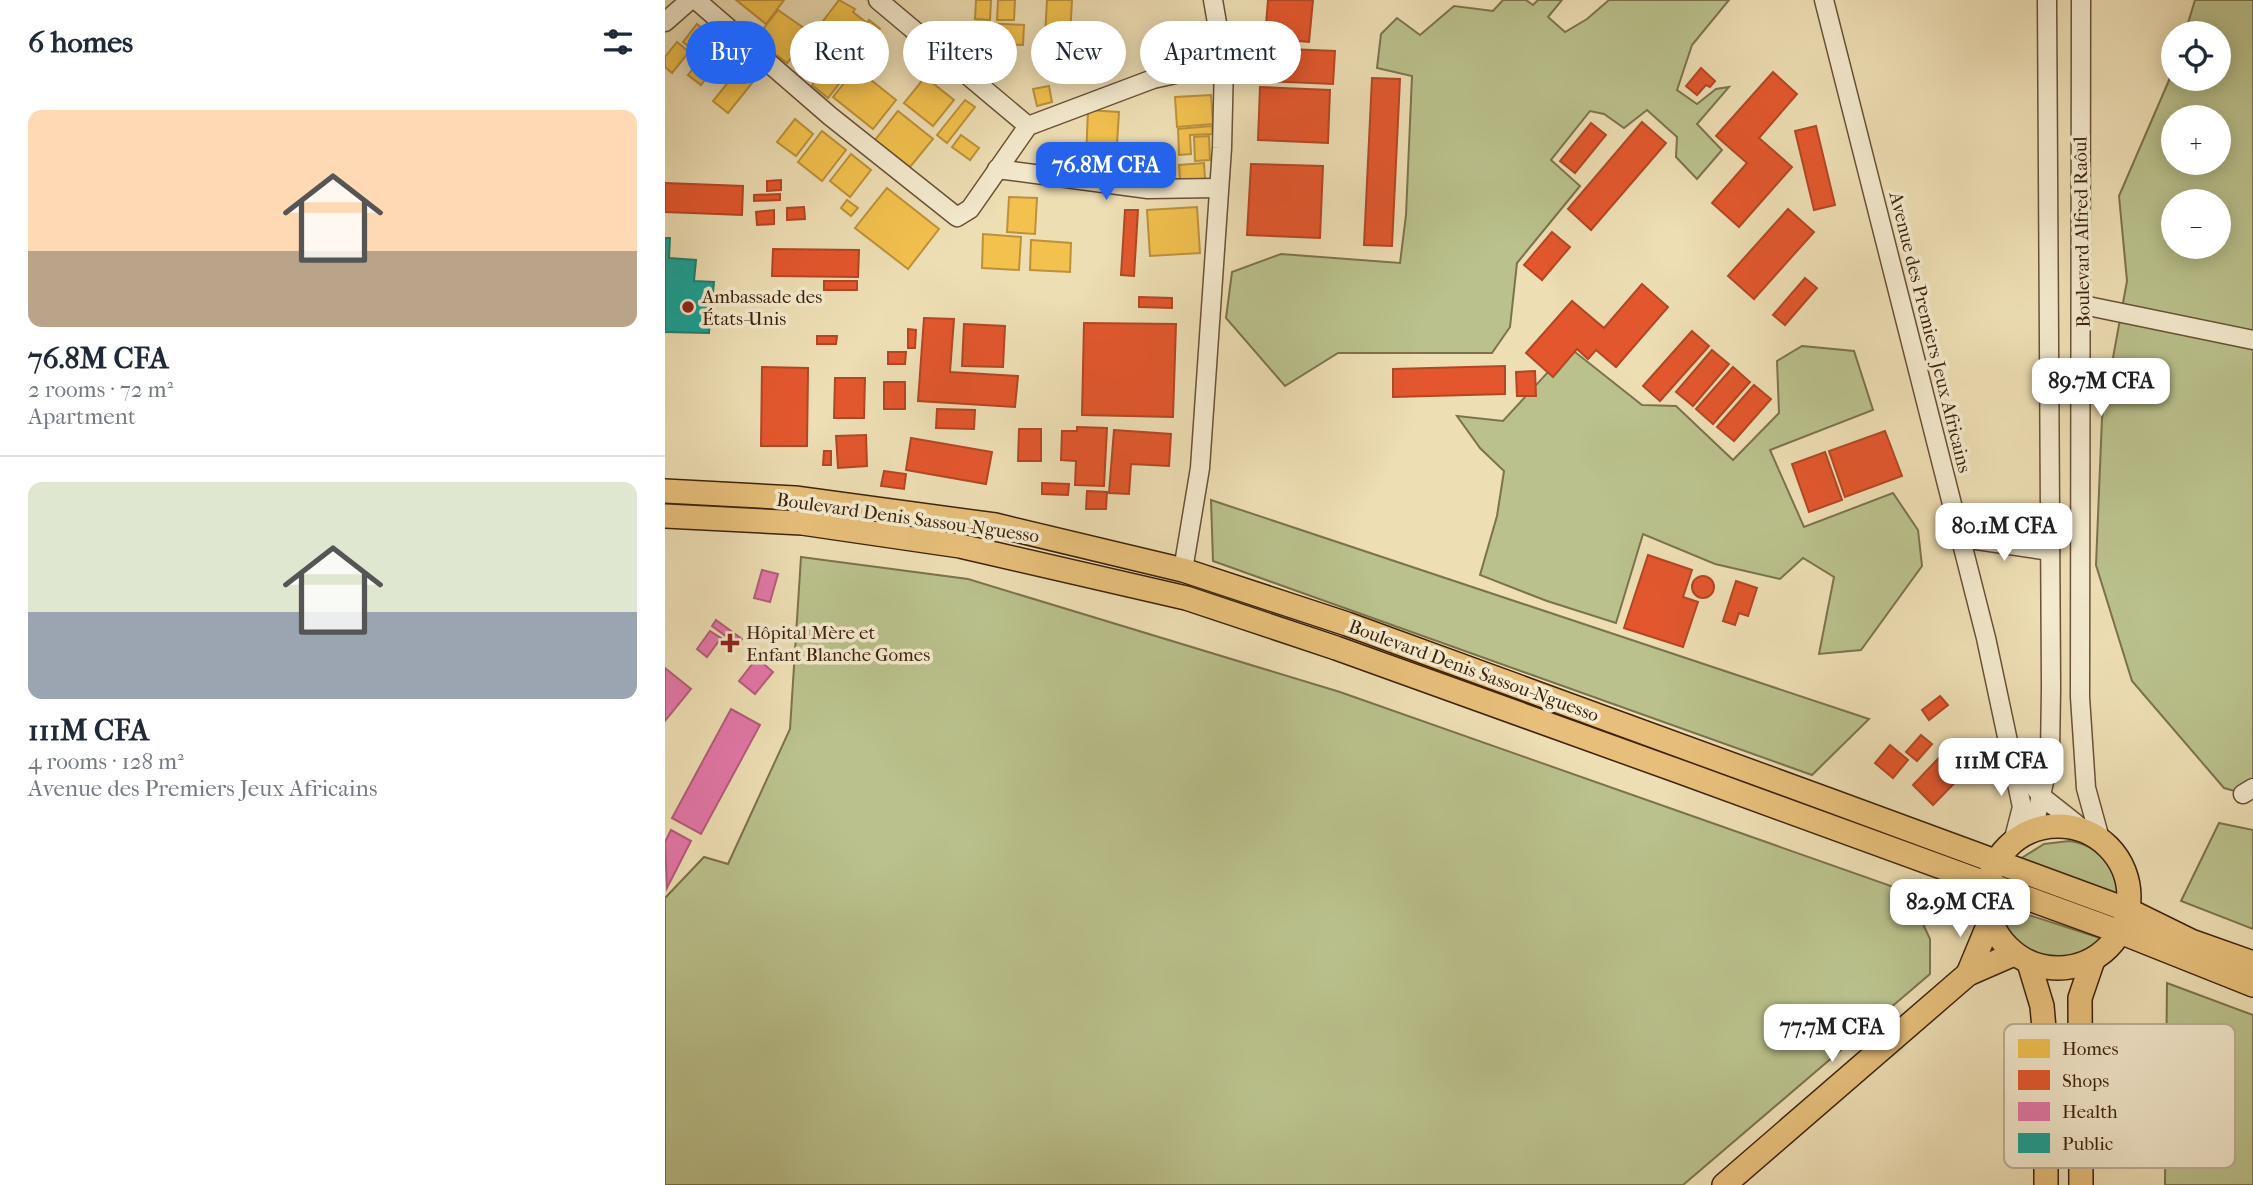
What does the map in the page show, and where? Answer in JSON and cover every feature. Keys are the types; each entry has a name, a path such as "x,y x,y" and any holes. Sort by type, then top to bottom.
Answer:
{"main road":[{"name":"Boulevard Denis Sassou-Nguesso","path":"665,491 795,498 995,525 1183,570 1347,624 2128,910 2191,941 2253,963"},
{"name":"Boulevard Denis Sassou-Nguesso","path":"665,516 802,523 960,546 1186,598 1336,648 1988,884 2120,932 2253,985"},
{"path":"1968,974 1990,921 1988,884 1996,862 2023,836 2058,826 2092,835 2114,853 2124,870 2129,890 2128,910 2120,932 2108,948 2093,960 2072,967 2050,968 2022,958 2000,939 1990,921"},
{"path":"1724,1185 1968,974 2022,958"},
{"path":"2022,958 2042,1006 2044,1024"},
{"path":"2080,1024 2080,998 2093,960"}],"street":[{"path":"665,22 690,0"},
{"path":"696,0 777,72 949,213 963,216 1028,126 1140,84"},
{"path":"878,0 1028,126"},
{"path":"1213,0 1217,21"},
{"name":"Avenue des Premiers Jeux Africains","path":"1824,0 1963,538 2013,757 2022,807 2023,836"},
{"name":"Boulevard Alfred Raôul","path":"2023,836 2041,796 2050,755 2047,0"},
{"name":"Boulevard Alfred Raôul","path":"2081,0 2083,305 2080,697 2092,835"},
{"path":"1183,570 1200,468 1223,84"},
{"path":"997,169 1148,189 1217,188"},
{"path":"2083,305 2253,340"},
{"path":"1963,538 2050,551"},
{"name":"Avenue des Premiers Jeux Africains","path":"2013,757 2041,796 2092,835"}],"green space":[{"path":"1503,0 1526,0 1533,5 1538,0 1562,0 1548,17 1565,32 1587,19 1609,0 1729,0 1692,45 1677,90 1697,104 1716,89 1729,87 1697,124 1722,150 1697,179 1676,157 1677,137 1647,110 1624,128 1604,114 1590,111 1551,160 1580,186 1517,263 1510,327 1492,353 1338,353 1285,386 1226,318 1232,272 1281,254 1400,263 1406,215 1412,76 1377,68 1381,34 1397,18 1420,35 1454,6 1493,11"},
{"path":"2195,0 2253,0 2253,796 2224,788 2132,681 2096,565 2102,418 2127,281 2119,196 2164,91 2231,91 2231,21 2189,21"},
{"path":"1802,346 1854,351 1873,410 1770,450 1804,527 1893,493 1918,530 1922,566 1861,650 1819,654 1834,577 1803,558 1780,579 1715,564 1643,534 1616,623 1547,601 1480,575 1497,516 1504,471 1480,448 1457,416 1503,421 1570,348 1642,405 1676,406 1733,460 1779,413 1777,361"},
{"path":"1211,500 1869,719 1812,775 1213,561"},
{"path":"801,557 968,579 1340,692 1908,892 1930,939 1930,974 1683,1185 665,1185 665,898 704,857 728,864 790,729"},
{"path":"2219,823 2253,830 2253,929 2181,901"},
{"path":"2069,841 2088,847 2104,859 2115,876 2119,895 2020,859 2044,844"},
{"path":"2004,907 2103,939 2091,951 2076,958 2059,960 2041,957 2026,950 2013,939 2005,924"},
{"path":"2167,983 2253,1015 2253,1185 2165,1185 2165,1168 2235,1168 2235,1024 2167,1024"}],"building: Homes":[{"path":"736,0 784,0 768,21 762,21"},
{"path":"839,0 855,9 853,12 864,21 823,21"},
{"path":"976,0 991,0 990,20 975,19"},
{"path":"998,0 1015,0 1014,20 997,20"},
{"path":"1047,0 1072,0 1071,21 1046,21"},
{"path":"778,10 794,21 790,21 790,59 787,63 776,55 776,21 769,21"},
{"path":"1017,25 1024,25 1023,45 1017,45"},
{"path":"677,42 686,50 686,56 672,73 665,67 665,57"},
{"path":"727,84 751,84 728,113 713,101"},
{"path":"813,84 839,84 828,98"},
{"path":"843,84 876,84 896,100 873,129 833,97"},
{"path":"919,84 934,84 954,100 933,126 904,103"},
{"path":"1049,86 1052,102 1037,106 1033,89"},
{"path":"1211,95 1213,124 1177,127 1175,97"},
{"path":"965,100 975,107 947,143 937,135"},
{"path":"1088,110 1119,112 1116,160 1086,159"},
{"path":"898,111 933,139 910,167 875,140"},
{"path":"795,119 813,134 796,156 777,142"},
{"path":"1212,126 1213,134 1190,135 1191,154 1179,155 1178,129"},
{"path":"822,131 846,150 822,181 798,162"},
{"path":"961,135 979,148 970,160 952,147"},
{"path":"1209,136 1210,160 1195,161 1194,137"},
{"path":"1136,144 1143,144 1145,182 1139,182"},
{"path":"851,154 871,170 850,197 830,181"},
{"path":"1204,163 1205,179 1180,181 1179,165"},
{"path":"887,188 939,229 908,269 855,228"},
{"path":"1009,197 1037,198 1035,234 1007,232"},
{"path":"847,200 858,208 851,216 841,208"},
{"path":"1197,207 1200,253 1150,256 1147,210"},
{"path":"983,234 1021,237 1019,270 982,268"},
{"path":"1031,240 1071,243 1070,272 1030,270"}],"building: Shops":[{"path":"1268,0 1313,0 1309,42 1301,41 1301,21 1266,21"},
{"path":"1301,50 1335,51 1333,84 1301,83"},
{"path":"1701,68 1715,81 1710,87 1706,85 1697,95 1686,86"},
{"path":"1773,72 1797,94 1759,138 1792,167 1739,227 1712,203 1747,163 1716,136"},
{"path":"1372,78 1400,79 1392,246 1364,245"},
{"path":"1260,87 1330,90 1328,143 1258,140"},
{"path":"1642,122 1666,143 1591,230 1568,209"},
{"path":"1591,123 1606,135 1575,173 1560,161"},
{"path":"1816,126 1835,205 1814,210 1795,131"},
{"path":"1251,164 1323,166 1320,238 1247,235"},
{"path":"781,180 781,190 767,191 767,181"},
{"path":"665,183 743,186 742,215 665,212"},
{"path":"780,194 780,200 754,201 754,195"},
{"path":"804,207 805,219 787,220 787,208"},
{"path":"1788,209 1814,232 1754,299 1728,276"},
{"path":"774,210 774,224 757,225 756,212"},
{"path":"1125,210 1138,210 1134,276 1121,275"},
{"path":"1552,232 1570,247 1542,280 1524,265"},
{"path":"773,249 859,250 858,277 772,276"},
{"path":"1805,278 1817,288 1785,325 1773,315"},
{"path":"824,281 857,281 857,290 824,290"},
{"path":"1642,284 1668,307 1616,367 1596,350 1588,359 1577,349 1553,377 1526,353 1572,301 1604,328"},
{"path":"1139,297 1172,298 1172,308 1139,307"},
{"path":"924,318 954,319 950,372 1018,376 1015,407 918,401"},
{"path":"1084,323 1176,324 1173,417 1082,415"},
{"path":"964,324 1005,326 1003,367 962,366"},
{"path":"908,329 916,330 915,348 908,348"},
{"path":"1692,331 1709,346 1660,401 1643,386"},
{"path":"817,336 837,336 836,344 817,344"},
{"path":"1712,350 1729,364 1693,406 1676,392"},
{"path":"888,352 906,352 905,364 888,364"},
{"path":"1505,366 1505,394 1393,397 1393,369"},
{"path":"762,367 808,368 807,446 761,446"},
{"path":"1733,367 1750,382 1713,424 1696,409"},
{"path":"1535,371 1536,396 1517,396 1516,372"},
{"path":"835,378 865,378 864,418 834,418"},
{"path":"884,382 905,382 905,409 884,409"},
{"path":"1754,385 1771,399 1734,441 1717,427"},
{"path":"937,409 975,410 974,429 936,428"},
{"path":"1077,427 1107,428 1104,486 1075,485 1076,461 1061,460 1062,431 1077,431"},
{"path":"1019,429 1041,429 1041,461 1018,461"},
{"path":"1114,430 1171,434 1169,466 1131,464 1129,494 1109,493"},
{"path":"1885,431 1902,476 1845,497 1829,451"},
{"path":"866,435 867,466 838,468 836,436"},
{"path":"911,438 992,452 986,484 906,470"},
{"path":"824,451 831,451 831,465 823,465"},
{"path":"1825,452 1842,500 1809,512 1792,464"},
{"path":"884,471 906,474 904,489 881,486"},
{"path":"1042,483 1069,484 1068,495 1042,494"},
{"path":"1087,491 1107,492 1106,509 1086,509"},
{"path":"1648,555 1692,570 1683,597 1698,602 1683,647 1624,628"},
{"path":"1703,576 1711,579 1714,587 1711,595 1703,598 1695,595 1692,587 1695,579"},
{"path":"1736,581 1757,588 1748,616 1739,613 1735,625 1723,621"},
{"path":"1940,696 1948,705 1929,720 1922,710"},
{"path":"1921,735 1932,744 1917,761 1906,752"},
{"path":"1953,743 1974,763 1933,805 1913,785"},
{"path":"1890,745 1908,760 1893,778 1875,763"}],"building: Health":[{"path":"762,570 778,574 770,602 754,598"},
{"path":"716,620 742,639 738,645 712,626"},
{"path":"710,631 721,638 707,657 697,649"},
{"path":"757,658 773,672 755,694 739,681"},
{"path":"665,668 691,689 665,721"},
{"path":"731,709 760,725 701,834 672,818"},
{"path":"671,830 691,841 667,888 665,842"}],"building: Public":[{"name":"Ambassade des États-Unis","path":"665,238 670,238 669,258 696,260 694,281 714,282 709,333 665,332"}],"place":[{"name":"Ambassade des États-Unis","path":"688,307"},
{"name":"Hôpital Mère et Enfant Blanche Gomes","path":"730,643"}]}
